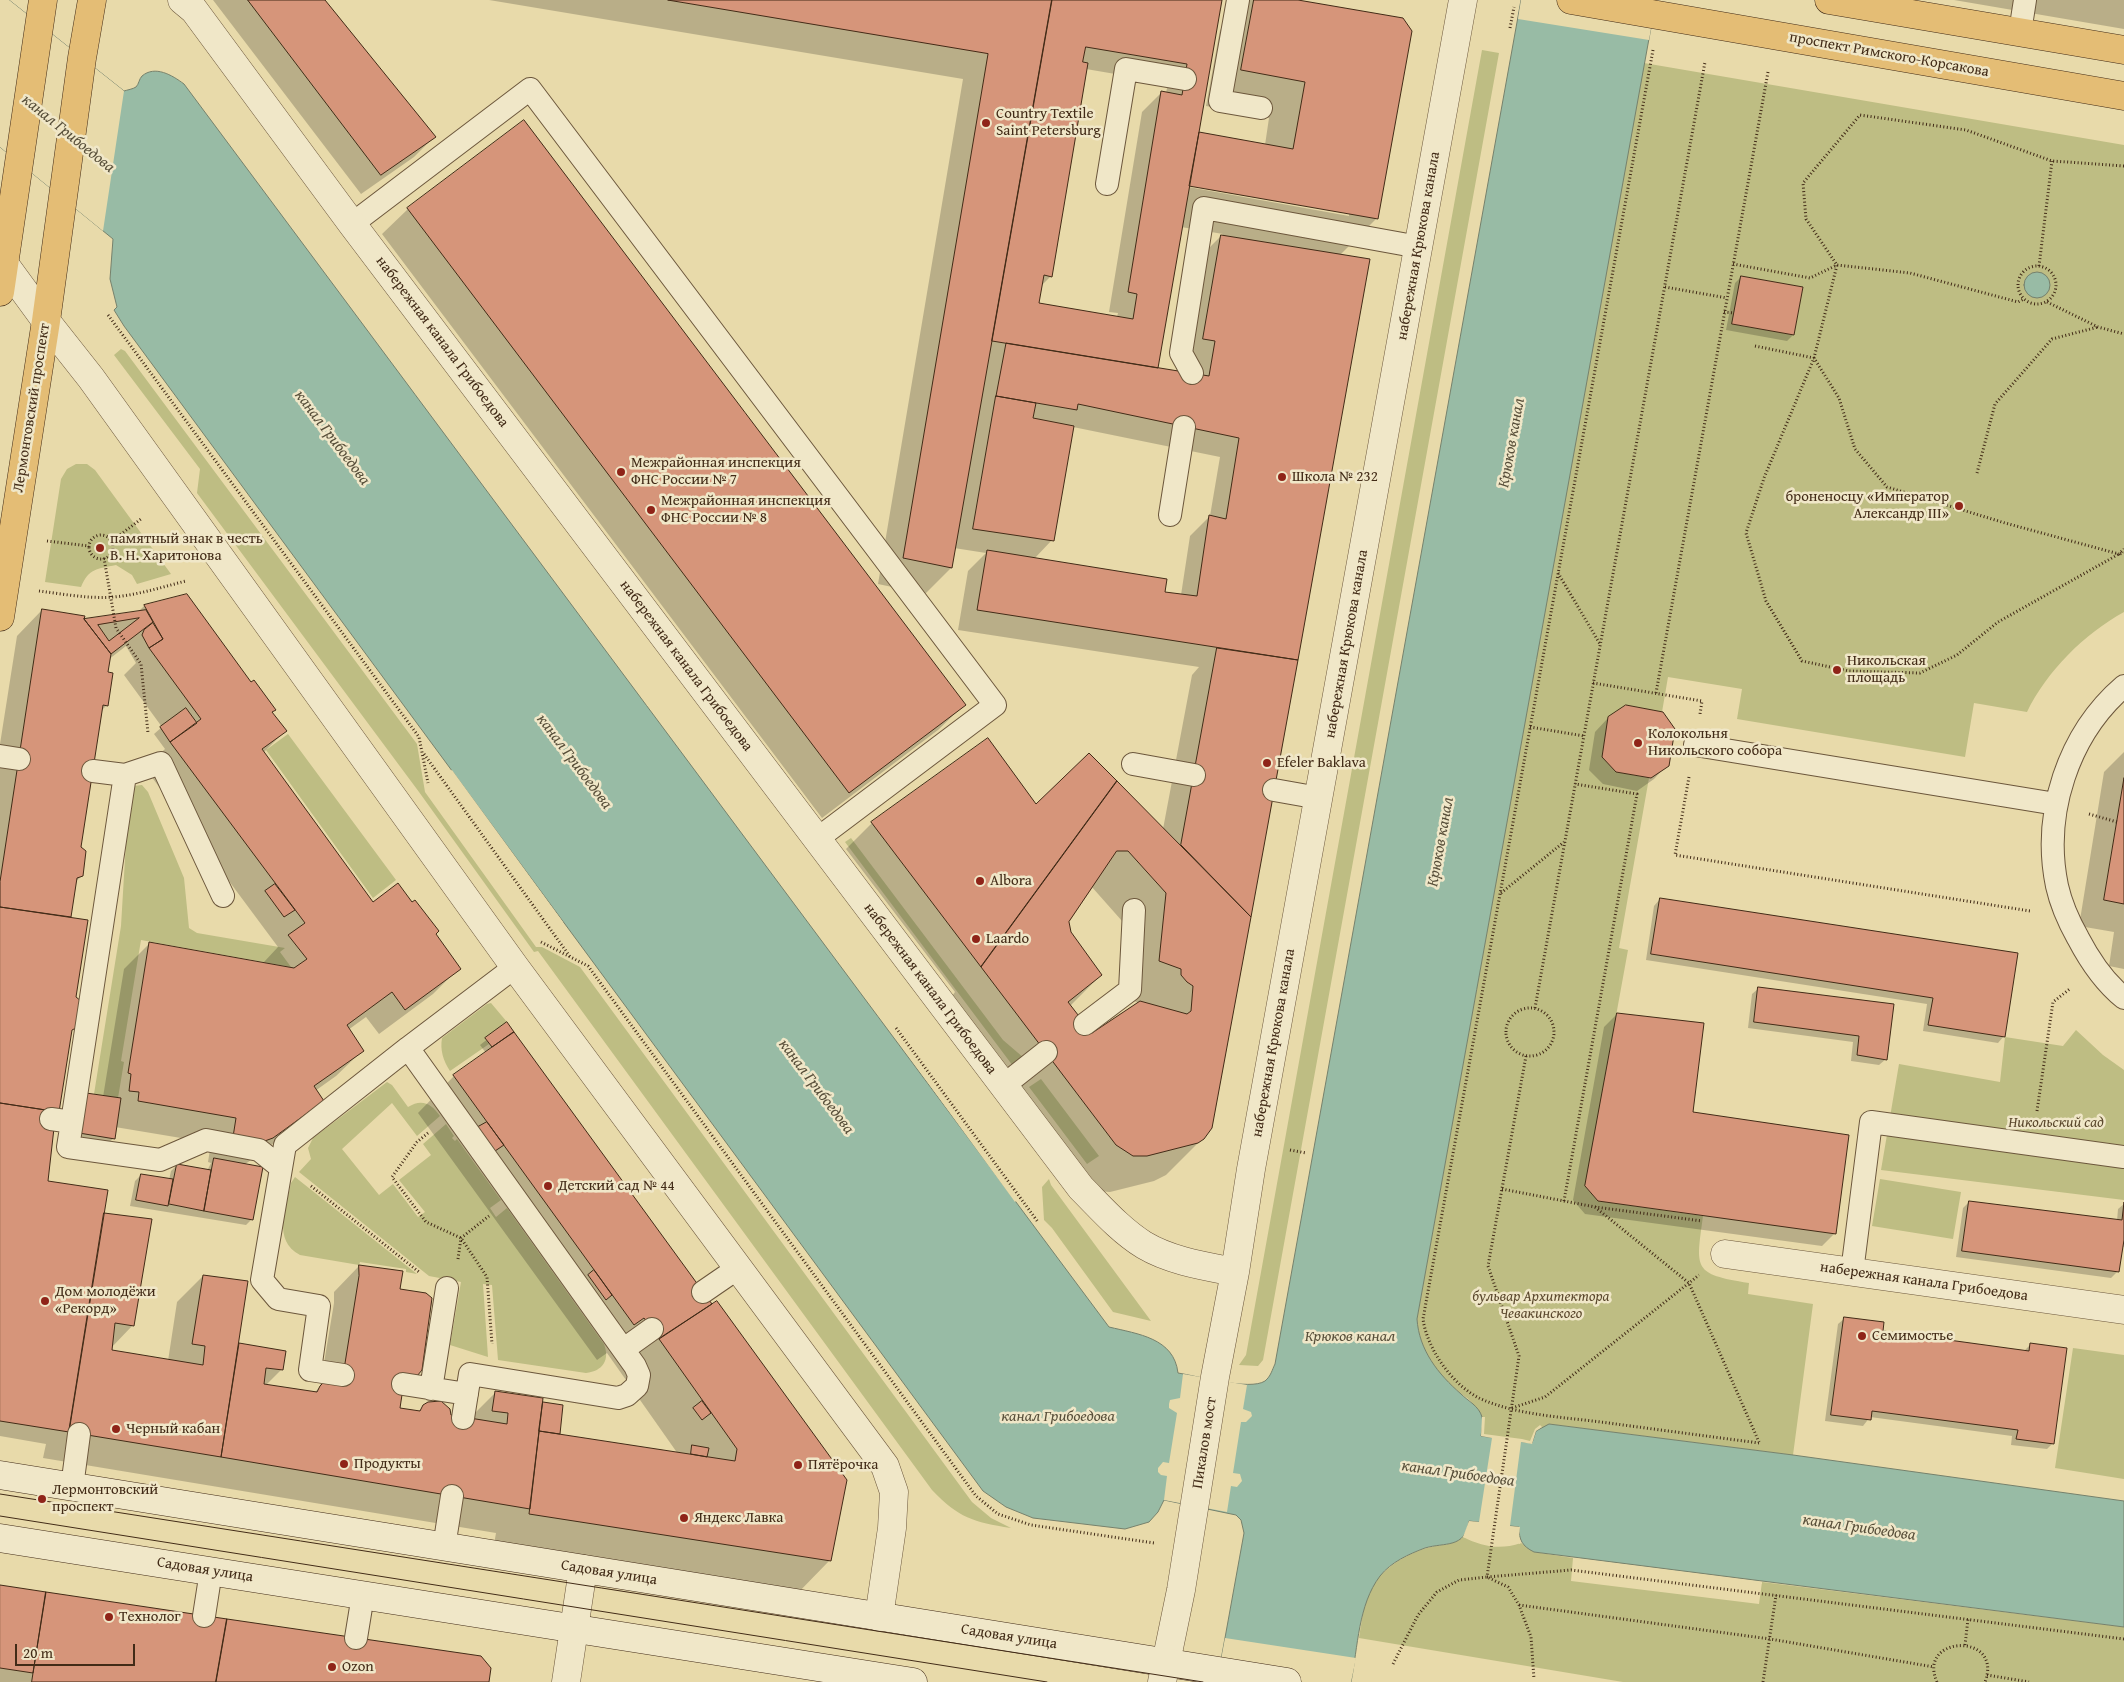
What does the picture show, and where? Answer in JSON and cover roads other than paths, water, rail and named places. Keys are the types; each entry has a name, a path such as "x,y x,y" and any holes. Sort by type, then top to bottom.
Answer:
{"main road":[{"name":"Лермонтовский проспект","path":"0,617 46,321 82,58 92,0"},
{"name":"проспект Римского-Корсакова","path":"1571,0 2124,96"},
{"path":"1829,0 2124,50"},
{"path":"0,292 2,261 19,163 41,12"}],"street":[{"name":"набережная канала Грибоедова","path":"182,0 194,10 352,224 1081,1188 1116,1224 1144,1245 1174,1258 1235,1272"},
{"name":"набережная Крюкова канала","path":"1214,1377 1235,1272 1253,1161 1463,0"},
{"path":"2,261 91,378 516,967 885,1466 894,1492 892,1528 879,1617"},
{"name":"набережная канала Грибоедова","path":"1725,1254 2124,1310"},
{"name":"Пикалов мост","path":"1164,1672 1180,1599 1214,1377"},
{"name":"Садовая улица","path":"0,1475 879,1617 1164,1672 1219,1671 1287,1682"},
{"name":"Садовая улица","path":"0,1538 913,1682"},
{"path":"566,1682 583,1569"}],"lane":[{"path":"1238,0 1220,101 1261,108"},
{"path":"2020,32 2026,0"},
{"path":"1107,184 1126,70 1185,79"},
{"path":"352,224 530,89 542,104 995,706 817,839"},
{"path":"1192,373 1181,353 1204,208 1419,247"},
{"path":"1170,515 1184,427"},
{"path":"2124,686 2112,697 2086,729 2068,765 2056,804 2053,844 2057,886 2067,918 2089,960 2124,998"},
{"path":"1695,745 2056,804"},
{"path":"93,770 125,775 161,763 223,896"},
{"path":"1134,764 1194,775"},
{"path":"125,775 61,1120 68,1148 160,1160 206,1140 259,1150 280,1167"},
{"path":"1274,790 1319,798"},
{"path":"1085,1024 1130,990 1134,910"},
{"path":"343,1375 310,1370 319,1306 278,1299 262,1280 285,1145 408,1048 516,967"},
{"path":"408,1048 624,1350 639,1375 637,1386 627,1395 618,1398 470,1374 463,1418"},
{"path":"1003,1086 1046,1052"},
{"path":"1852,1272 1872,1122 2124,1157"},
{"path":"704,1292 738,1268"},
{"path":"431,1389 447,1288"},
{"path":"624,1350 652,1329"},
{"path":"403,1384 467,1394"},
{"path":"72,1487 79,1434"},
{"path":"444,1546 452,1496"},
{"path":"204,1616 211,1571"},
{"path":"356,1638 363,1595"}],"water":[{"path":"0,0 9,0 124,91 136,87 142,76 152,71 163,72 184,84 1109,1327 1143,1335 1162,1345 1170,1352 1178,1373 1236,1384 1258,1384 1265,1381 1275,1364 1521,0 1656,0 1417,1319 1421,1341 1437,1370 1481,1413 1483,1426 1481,1436 1532,1443 1536,1431 1549,1424 1793,1455 2124,1501 2124,1627 1534,1552 1522,1542 1519,1527 1469,1521 1467,1530 1459,1540 1453,1543 1425,1548 1413,1553 1395,1563 1380,1576 1367,1600 1363,1613 1351,1682 1219,1671 1244,1533 1241,1520 1236,1515 1164,1500 1158,1512 1149,1522 1125,1529 1033,1518 1006,1507 983,1491 124,326 114,310 117,307 110,279 113,239 0,147"},
{"path":"2037,272 2046,276 2050,285 2046,294 2037,298 2028,294 2024,285 2028,276"}],"tram line":[{"path":"0,1494 1203,1682"},
{"path":"0,1516 1047,1682"}],"place":[{"name":"Country Textile Saint Petersburg","path":"986,123"},
{"name":"Межрайонная инспекция ФНС России № 7","path":"621,472"},
{"name":"Школа № 232","path":"1282,477"},
{"name":"броненосцу «Император Александр III»","path":"1959,506"},
{"name":"Межрайонная инспекция ФНС России № 8","path":"651,510"},
{"name":"памятный знак в честь В. Н. Харитонова","path":"100,548"},
{"name":"Никольская площадь","path":"1837,670"},
{"name":"Колокольня Никольского собора","path":"1638,743"},
{"name":"Efeler Baklava","path":"1267,763"},
{"name":"Albora","path":"980,881"},
{"name":"Laardo","path":"976,939"},
{"name":"Детский сад № 44","path":"548,1186"},
{"name":"Дом молодёжи «Рекорд»","path":"45,1301"},
{"name":"Семимостье","path":"1862,1336"},
{"name":"Черный кабан","path":"116,1429"},
{"name":"Продукты","path":"344,1464"},
{"name":"Пятёрочка","path":"798,1465"},
{"name":"Лермонтовский проспект","path":"42,1499"},
{"name":"Яндекс Лавка","path":"684,1518"},
{"name":"Технолог","path":"109,1617"},
{"name":"Ozon","path":"332,1667"}],"water label":[{"name":"канал Грибоедова","path":"68,134"},
{"name":"канал Грибоедова","path":"332,438"},
{"name":"Крюков канал","path":"1512,443"},
{"name":"канал Грибоедова","path":"574,762"},
{"name":"Крюков канал","path":"1441,842"},
{"name":"канал Грибоедова","path":"816,1087"},
{"name":"Крюков канал","path":"1350,1337"},
{"name":"канал Грибоедова","path":"1058,1417"},
{"name":"канал Грибоедова","path":"1458,1474"},
{"name":"канал Грибоедова","path":"1859,1528"}],"park label":[{"name":"Никольский сад","path":"2056,1123"},
{"name":"бульвар Архитектора Чевакинского","path":"1541,1306"}]}
